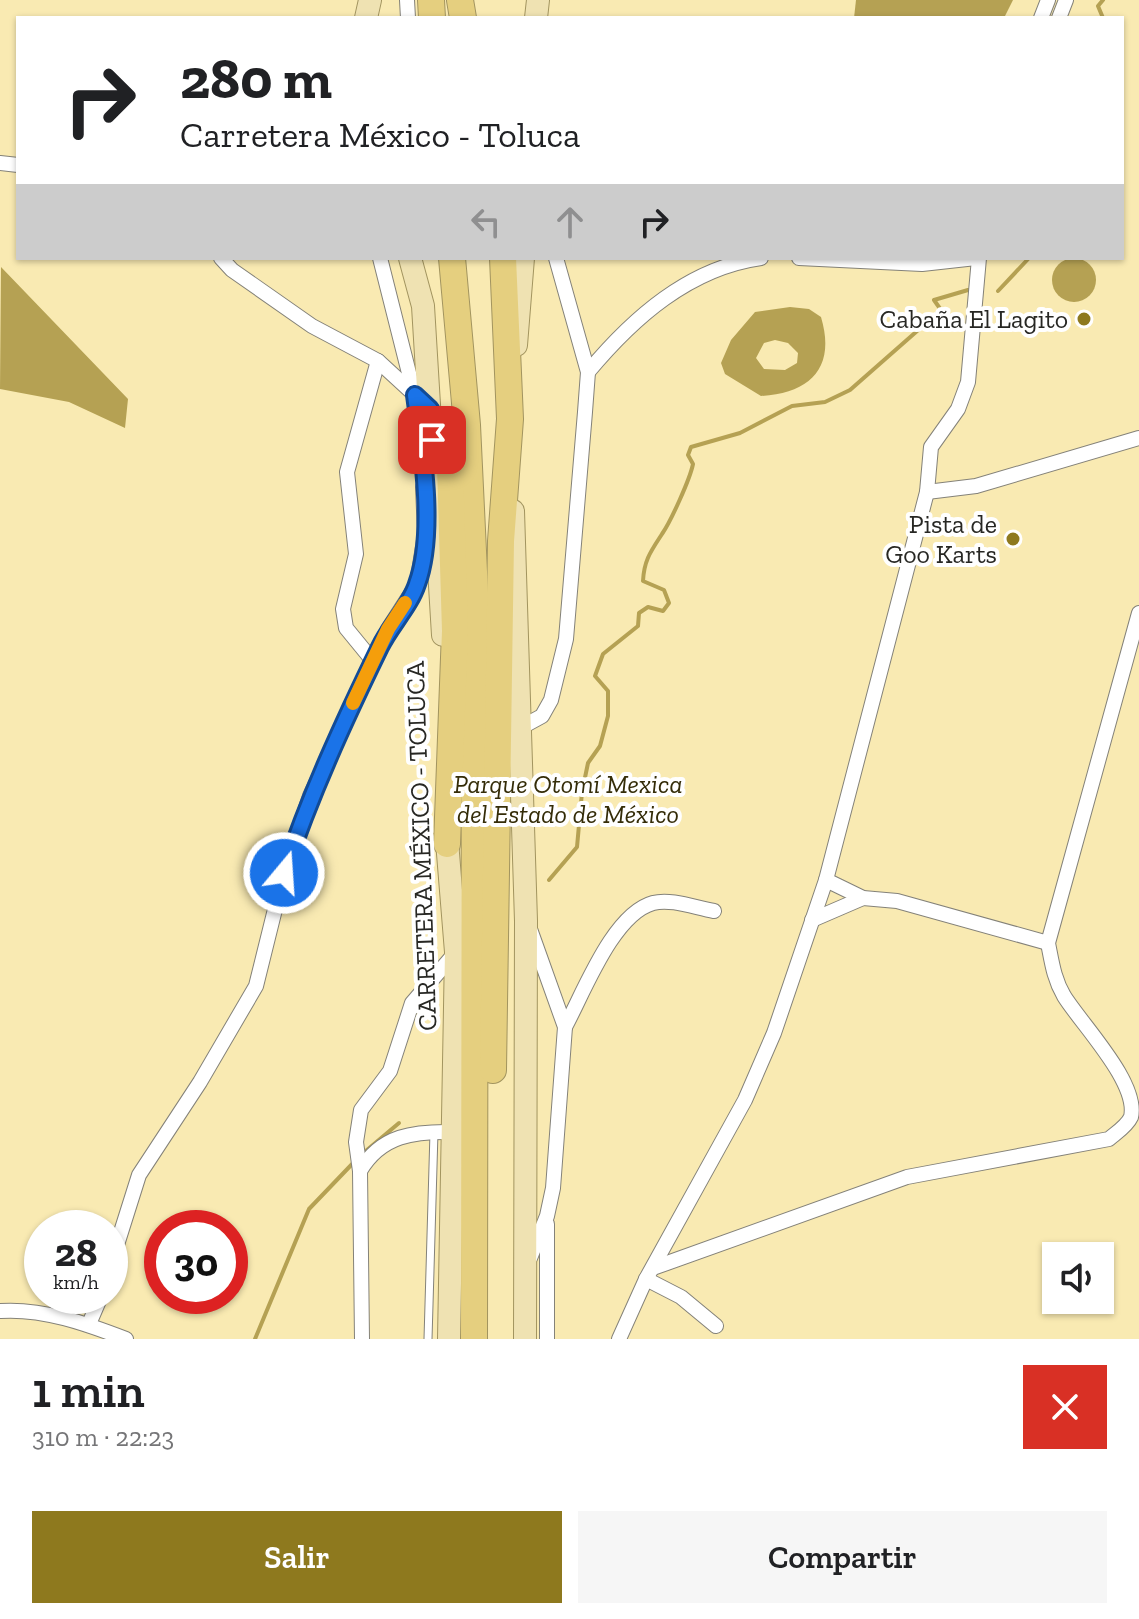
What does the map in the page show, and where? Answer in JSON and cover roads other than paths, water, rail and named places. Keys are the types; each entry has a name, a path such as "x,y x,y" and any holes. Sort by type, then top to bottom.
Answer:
{"highway":[{"path":"439,260 450,438 455,631 447,844"},
{"path":"452,260 467,425 475,609 474,1339"},
{"path":"490,1339 501,541 510,419 503,260"}],"main road":[{"name":"CARRETERA MÉXICO - TOLUCA","path":"411,260 423,306 422,402 443,628 447,844 456,952 444,1132 449,1339"},
{"path":"523,260 510,419 526,921 525,1339"}],"street":[{"path":"223,260 232,270 312,326 378,361 422,402"},
{"path":"128,1210 139,1175 200,1082 256,986 284,873 310,796 373,661 417,584 425,534 422,402 381,260"},
{"path":"520,728 542,716 551,700 566,639 588,372 557,260"},
{"path":"588,372 613,343 648,311 686,283 731,262 746,260"},
{"path":"840,260 922,264 959,260"},
{"path":"619,1339 649,1274 760,1070 826,880 927,492 931,447 958,409 968,382 978,260"},
{"path":"373,661 346,628 343,609 356,554 347,472 378,361"},
{"path":"927,492 976,486 1139,438"},
{"path":"649,1274 907,1177 1109,1139 1130,1118 1134,1102 1129,1083 1066,999 1056,981 1048,943 1139,613"},
{"path":"826,880 863,898 897,901 1048,943"},
{"path":"812,920 863,898"},
{"path":"565,1027 618,929 635,912 655,903 667,902 714,911"},
{"path":"525,1271 547,1216 553,1188 565,1027 540,950 526,921"},
{"path":"362,1339 356,1142 361,1110 390,1071 412,1003 456,952"},
{"path":"359,1167 382,1143 444,1132"},
{"path":"547,1216 547,1339"},
{"path":"649,1274 716,1326"},
{"path":"0,1311 46,1315 89,1324 126,1339"},
{"path":"89,1324 93,1314"}],"lane":[{"path":"428,1339 444,1132"}],"waterway":[{"path":"1102,16 1098,6 1103,0"},
{"path":"998,291 1027,260"},
{"path":"549,880 577,847 588,763 600,746 608,716 608,691 595,676 603,654 638,626 639,613 648,607 663,611 669,603 664,590 643,581 649,556 670,520 688,479 693,464 688,455 691,447 740,433 792,406 825,402 850,390 941,310 934,300 968,290"},
{"path":"361,1155 399,1123"},
{"path":"255,1339 309,1209 355,1161"}],"place":[{"name":"Cabaña El Lagito","path":"1084,319"},
{"name":"Pista de Goo Karts","path":"1013,539"}],"park label":[{"name":"Parque Otomí Mexica del Estado de México","path":"568,799"}]}
